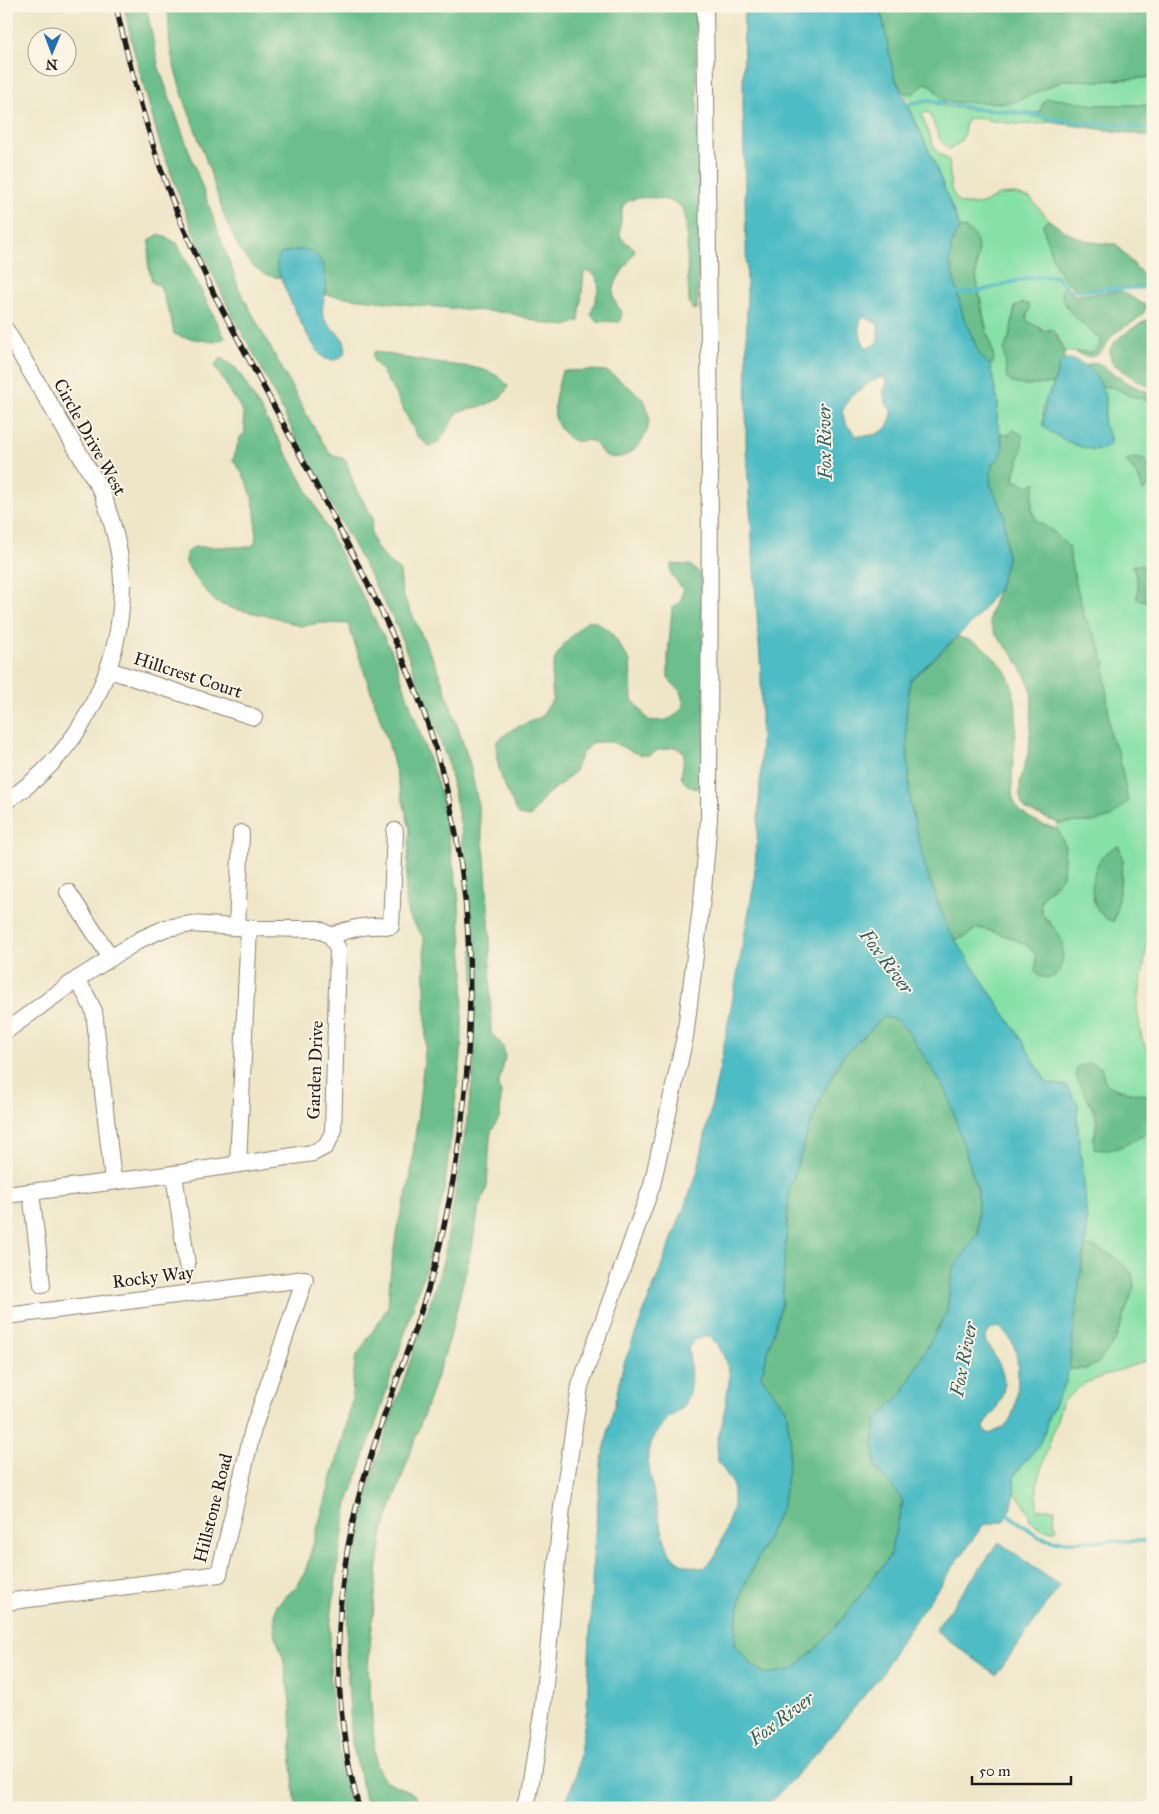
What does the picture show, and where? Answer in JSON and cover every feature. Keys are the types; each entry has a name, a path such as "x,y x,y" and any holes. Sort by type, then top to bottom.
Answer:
{"street":[{"path":"524,1808 529,1793 542,1714 562,1507 580,1386 652,1184 684,1037 703,890 709,818 710,440 705,6"},
{"name":"Circle Drive West","path":"6,330 102,492 119,553 122,581 120,614 109,670 84,721 60,754 47,768 6,801"},
{"name":"Hillcrest Court","path":"109,670 254,717"},
{"path":"6,1031 76,980 141,939 166,928 192,924 318,929 331,936 366,925 392,926 395,832"},
{"path":"238,1164 243,927 241,833"},
{"path":"68,892 111,958"},
{"name":"Garden Drive","path":"6,1195 174,1174 313,1153 326,1146 333,1132 338,949 331,936"},
{"path":"76,980 94,1011 113,1181"},
{"path":"174,1174 187,1265"},
{"path":"31,1192 42,1285"},
{"name":"Rocky Way","path":"6,1316 305,1279"},
{"name":"Hillstone Road","path":"6,1602 219,1574 253,1429 305,1279"}],"green space":[{"path":"124,6 146,6 159,68 239,289 330,454 346,460 354,485 373,518 371,532 375,546 400,571 402,593 439,672 469,761 477,798 485,857 490,936 491,1033 503,1046 505,1057 498,1087 501,1092 500,1117 491,1132 487,1187 478,1213 449,1341 383,1532 368,1667 376,1765 384,1780 414,1794 420,1808 367,1808 352,1742 346,1652 351,1568 361,1515 378,1456 444,1257 474,1070 475,1000 471,910 461,828 448,762 396,624 231,313 193,232 160,144 133,47"},
{"path":"167,6 695,6 700,215 697,309 693,310 689,302 686,225 683,210 673,202 656,198 639,198 627,202 623,207 620,235 623,240 635,249 615,285 614,299 622,312 620,322 596,321 591,315 597,296 598,284 593,274 587,271 584,273 579,321 566,326 542,323 510,313 412,305 326,295 322,270 307,250 280,254 277,266 281,277 274,277 262,272 250,263 241,252 224,215 174,66 170,46"},
{"path":"880,6 1153,6 1153,77 1102,81 1065,80 1011,103 943,100 931,85 925,83 914,94 903,92 894,76"},
{"path":"1153,77 1153,105 1095,105 1048,98 1044,101 1039,113 980,108 930,99 911,102 903,92 914,94 925,83 931,85 935,91 1011,103 1065,80 1102,81"},
{"path":"1048,98 1095,105 1153,105 1153,138 1048,122 1039,113 1044,101"},
{"path":"927,102 953,108 1013,113 1046,119 1048,122 1020,124 974,118 968,119 961,140 957,145 949,149 940,140 930,114 926,112 922,116 934,147 938,153 949,160 951,189 958,202 963,204 982,204 999,195 1015,194 1030,198 1049,220 1043,224 1046,239 1055,263 1068,283 1062,291 1066,305 1100,339 1100,346 1095,352 1064,351 1057,335 1050,329 1045,332 1028,322 1026,318 1029,310 1015,306 1010,335 1004,350 1010,382 1038,385 1054,383 1043,407 1043,426 1057,436 1078,446 1099,449 1106,447 1110,441 1103,424 1106,402 1101,386 1116,388 1130,396 1153,401 1153,470 1147,463 1141,460 1126,460 1139,478 1143,491 1153,482 1153,569 1133,566 1138,584 1137,599 1153,602 1153,906 1137,1009 1142,1040 1153,1057 1153,1096 1128,1092 1109,1086 1105,1081 1101,1067 1088,1101 1096,1119 1093,1139 1141,1137 1153,1127 1153,1358 1085,1383 1063,1401 1037,1482 1037,1509 1055,1509 1054,1521 1057,1529 1055,1531 1040,1528 1029,1519 1030,1515 1020,1498 1015,1494 1014,1477 1020,1467 1038,1447 1049,1415 1066,1382 1069,1369 1086,1369 1115,1341 1134,1287 1132,1274 1126,1267 1090,1247 1085,1249 1087,1233 1077,1121 1078,1104 1066,1086 1047,1083 1020,1037 955,940 966,936 977,928 999,933 1015,939 1035,953 1035,971 1058,973 1062,955 1055,929 1042,913 1040,905 1046,893 1056,885 1065,845 1057,829 1058,823 1092,822 1128,802 1118,750 1110,736 1104,661 1098,642 1084,616 1071,564 1069,547 1055,533 1037,521 1032,511 1032,496 1028,486 1014,480 1015,471 1020,460 1008,435 1001,434 998,430 998,403 990,365 993,364 993,354 976,276 978,253 967,229 960,228 932,157 909,106","holes":["1123,861 1116,914 1113,922 1094,902 1092,891 1094,875"]},
{"path":"1049,220 1065,231 1088,241 1116,244 1153,285 1083,290 1073,287 1064,278 1055,264 1043,224"},
{"path":"960,228 970,232 977,242 976,276 985,326 992,347 994,360 990,365 980,355 963,316 950,264 951,247 955,234"},
{"path":"159,234 177,243 225,338 214,342 174,334 171,318 160,286 152,282 148,263 150,240"},
{"path":"1065,288 1074,295 1121,291 1145,305 1146,309 1136,320 1115,333 1098,354 1091,357 1084,356 1075,352 1089,353 1094,351 1100,345 1100,339 1076,318 1066,306 1062,291"},
{"path":"1024,303 1030,307 1026,318 1028,322 1042,331 1053,330 1064,351 1064,359 1060,363 1054,383 1023,385 1016,384 1007,379 1004,350 1010,335 1015,306"},
{"path":"1153,318 1153,388 1138,381 1112,363 1110,350 1123,335"},
{"path":"375,351 421,361 484,370 501,379 508,386 505,392 494,401 480,407 458,412 439,442 429,446 417,436 380,368 374,362 373,355"},
{"path":"221,358 237,369 294,466 392,652 440,791 458,892 464,969 461,1056 444,1192 426,1267 379,1414 348,1502 330,1628 330,1671 334,1728 351,1808 296,1808 292,1767 291,1707 283,1657 274,1624 276,1606 298,1585 305,1572 346,1428 352,1398 356,1357 388,1307 397,1228 410,1181 426,1043 424,938 408,915 405,900 410,829 389,745 348,624 322,623 300,626 274,617 234,609 217,603 203,588 186,563 186,553 194,547 249,547 255,544 256,521 253,500 245,479 233,460 240,437 245,432 243,412 214,365"},
{"path":"1098,363 1125,382 1153,394 1153,401 1130,396 1116,388 1101,386 1087,365"},
{"path":"593,370 608,372 644,400 648,411 648,428 640,444 634,450 626,455 610,457 603,454 594,442 587,440 575,441 566,435 556,421 555,413 556,396 562,371"},
{"path":"1014,430 1022,435 1023,441 1014,480 1028,486 1036,482 1032,496 1032,512 1037,521 1055,533 1069,547 1071,564 1084,616 1098,642 1104,661 1110,736 1118,750 1128,801 1112,817 1092,822 1058,823 1026,810 1020,797 1020,782 1029,750 1031,689 1014,656 995,634 990,623 990,614 1007,559 1004,514 990,483 992,464 1002,450 1001,434 1008,435"},
{"path":"1135,458 1144,460 1150,466 1152,473 1153,482 1143,491 1139,478 1126,460"},
{"path":"671,564 690,565 701,574 704,780 696,789 687,785 681,778 684,752 675,747 658,750 650,755 642,755 612,742 594,742 582,753 575,771 547,794 530,817 518,815 499,770 496,750 497,741 513,729 541,717 553,699 552,673 557,654 562,646 588,620 596,622 610,631 630,661 632,699 648,720 660,721 669,719 684,705 680,691 668,679 672,609 681,600 683,590 671,573"},
{"path":"1133,565 1153,569 1153,602 1137,599 1138,584"},
{"path":"958,637 974,642 983,648 1006,672 1013,689 1016,706 1012,781 1013,799 1020,811 1031,819 1057,829 1065,845 1063,876 1047,892 1041,903 1042,913 1059,934 1062,942 1061,965 1058,973 1052,977 1040,977 1035,971 1035,953 1022,943 1007,936 977,928 966,936 955,940 948,929 927,873 910,803 906,714 910,680"},
{"path":"1119,846 1123,861 1116,914 1113,922 1103,916 1096,906 1092,883 1100,860 1109,851"},
{"path":"884,1017 895,1019 907,1030 947,1092 978,1192 978,1234 952,1271 947,1311 903,1392 876,1420 875,1466 903,1501 889,1557 847,1613 814,1651 791,1671 765,1674 750,1663 735,1645 736,1622 743,1589 783,1504 788,1469 790,1438 786,1409 761,1376 782,1303 789,1192 804,1143 822,1095 842,1057"},
{"path":"1091,1063 1101,1067 1105,1081 1109,1086 1128,1092 1153,1096 1153,1127 1133,1141 1117,1148 1101,1150 1094,1148 1097,1118 1094,1108 1079,1085 1076,1073 1077,1067"},
{"path":"1090,1246 1113,1256 1126,1267 1132,1274 1134,1287 1115,1341 1097,1364 1086,1369 1069,1369 1079,1283 1085,1249"}],"water":[{"name":"Fox River","path":"744,6 880,6 894,76 932,157 960,228 955,234 951,247 950,264 963,316 980,355 990,365 998,403 997,421 1003,447 1000,457 992,464 990,483 1004,514 1007,559 999,588 974,621 910,680 906,714 910,803 927,873 948,929 1020,1037 1047,1083 1066,1086 1078,1104 1077,1121 1085,1191 1087,1233 1066,1382 1049,1415 1038,1447 1020,1467 1014,1477 1015,1494 1004,1521 983,1525 897,1646 882,1674 814,1756 765,1808 563,1808 576,1776 587,1708 593,1559 601,1464 623,1366 697,1174 722,1056 754,884 761,768 761,673 746,449 747,289 743,105","holes":["862,316 878,324 878,341 871,347 865,347 863,343 860,324","883,376 887,383 883,392 887,406 892,411 891,418 885,429 881,432 857,436 846,424 842,412 848,399 869,383","884,1017 895,1019 907,1030 947,1092 978,1192 978,1234 952,1271 947,1311 903,1392 876,1420 874,1440 875,1466 903,1501 889,1557 847,1613 814,1651 791,1670 765,1674 750,1663 735,1645 736,1622 743,1589 783,1504 788,1469 790,1438 786,1409 761,1376 782,1303 789,1192 804,1143 822,1095 842,1057","999,1327 1002,1329 1014,1346 1018,1365 1018,1385 1015,1406 1009,1421 1003,1427 990,1434 984,1430 985,1424 1000,1400 1004,1383 1000,1366 985,1341 989,1331","707,1336 717,1343 730,1375 723,1420 717,1442 718,1461 733,1484 733,1506 716,1555 703,1568 685,1565 670,1553 659,1520 648,1459 648,1452 656,1433 670,1417 681,1409 686,1401 691,1379 688,1348 695,1340"]},
{"path":"297,250 310,251 321,262 326,286 322,309 324,318 341,337 346,349 342,356 335,360 323,357 311,341 296,313 279,273 277,261 280,254"},
{"path":"1064,359 1073,359 1081,362 1099,380 1106,405 1104,422 1110,439 1106,448 1099,450 1078,446 1057,436 1043,426 1045,401 1054,383 1060,363"},
{"path":"999,1542 1060,1586 996,1675 935,1630"}],"waterway":[{"path":"905,105 928,100 973,108 1032,114 1064,121 1153,128"},
{"path":"953,293 980,291 1022,280 1048,276 1057,277 1067,288 1073,291 1153,287"},
{"path":"1007,1514 1040,1537 1054,1541 1153,1541"}],"railway":[{"path":"116,6 146,121 168,189 184,229 214,294 373,593 403,658 439,760 454,822 464,885 469,949 470,1012 459,1140 449,1203 428,1290 377,1437 357,1504 348,1547 342,1591 339,1634 342,1722 359,1808"}]}
